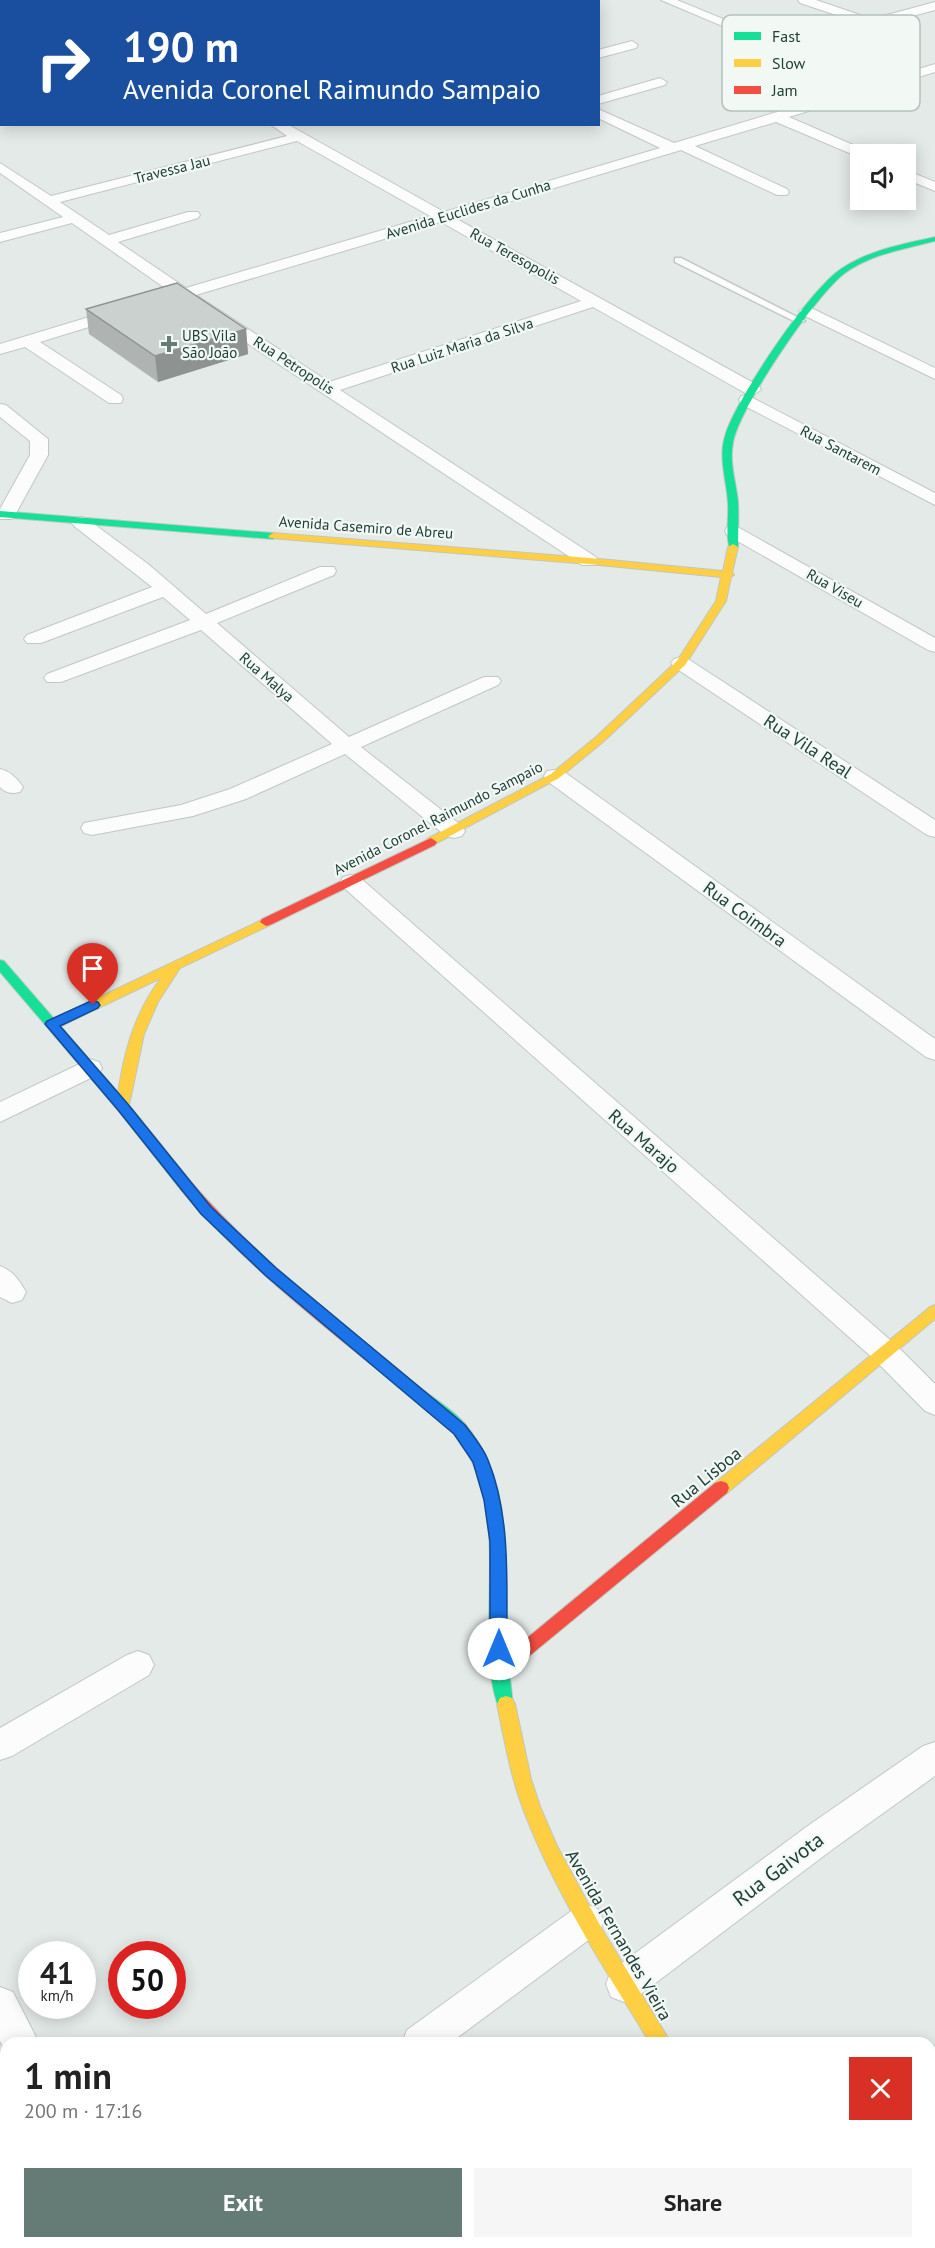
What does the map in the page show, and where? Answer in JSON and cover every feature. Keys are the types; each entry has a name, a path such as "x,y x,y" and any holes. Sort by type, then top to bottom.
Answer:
{"main road":[{"name":"Avenida Coronel Raimundo Sampaio","path":"52,1024 454,831 555,776 600,739 681,663 721,601 729,575 734,531 727,458 730,434 750,395 825,287 839,273 878,253 935,239"},
{"name":"Avenida Casemiro de Abreu","path":"3,515 589,561 729,575"},
{"name":"Avenida Fernandes Vieira","path":"0,964 123,1107 206,1210 271,1272 460,1429 481,1460 492,1500 498,1542 499,1671 517,1762 531,1803 558,1866 586,1921 657,2037"},
{"path":"123,1107 131,1042 154,992 177,965"},
{"name":"Rua Lisboa","path":"499,1671 935,1311"}],"street":[{"path":"667,0 722,23"},
{"path":"804,0 847,15"},
{"path":"903,15 935,6"},
{"path":"600,53 632,45"},
{"name":"Avenida Euclides da Cunha","path":"920,72 935,68"},
{"path":"600,99 660,82"},
{"name":"Avenida Euclides da Cunha","path":"0,349 796,111"},
{"path":"600,114 782,192"},
{"path":"777,117 850,149"},
{"name":"Rua Teresopolis","path":"279,126 596,301 750,395"},
{"name":"Travessa Jau","path":"47,201 297,137"},
{"name":"Rua Petropolis","path":"0,167 184,294 589,561"},
{"path":"916,178 935,187"},
{"path":"108,240 193,215"},
{"path":"0,238 75,218"},
{"name":"Rua Luiz Maria da Silva","path":"329,388 596,301"},
{"path":"804,316 935,374"},
{"path":"27,341 115,399"},
{"name":"Rua Santarem","path":"750,395 935,500"},
{"path":"0,409 34,435 40,446 39,455 3,515"},
{"name":"Rua Malya","path":"80,522 165,589 346,745 454,831"},
{"name":"Rua Viseu","path":"734,531 935,646"},
{"path":"54,678 203,622 327,571"},
{"path":"34,639 165,589"},
{"name":"Rua Vila Real","path":"681,663 935,830"},
{"path":"92,828 147,820 238,794 491,681"},
{"name":"Rua Coimbra","path":"555,776 935,1052"},
{"name":"Rua Marajo","path":"351,882 886,1353 935,1402"},
{"path":"0,1113 90,1068"},
{"path":"0,1745 138,1665"},
{"name":"Rua Gaivota","path":"624,1984 821,1837 935,1757"},
{"path":"428,2037 586,1921"},
{"path":"0,2005 18,2037"}],"lane":[{"path":"678,260 804,316"}],"building":[{"path":"177,283 246,329 155,356 86,309"}],"traffic: fast":[{"path":"733,547 733,508 727,459 728,442 748,398 780,348 815,300 841,272 874,255 935,239"},
{"path":"0,514 273,536"},
{"path":"0,964 123,1107 186,1186"},
{"path":"417,1393 459,1428 477,1453 488,1481 495,1512 497,1643 499,1672 506,1704"}],"traffic: slow":[{"path":"273,536 589,561 729,575"},
{"path":"431,842 555,776 600,739 681,663 721,601 733,547"},
{"path":"52,1025 266,922"},
{"path":"123,1107 128,1068 137,1034 152,1002 174,969"},
{"path":"721,1488 935,1311"},
{"path":"506,1704 527,1794 551,1852 595,1935 657,2037"}],"traffic: jam":[{"path":"266,922 431,842"},
{"path":"186,1186 211,1215 267,1270 417,1393"},
{"path":"499,1671 721,1488"}],"place":[{"name":"UBS Vila São João","path":"169,344"}],"route":[{"path":"93,1005 52,1024 206,1210 271,1272 460,1429 481,1460 492,1500 498,1542 499,1649"}]}
